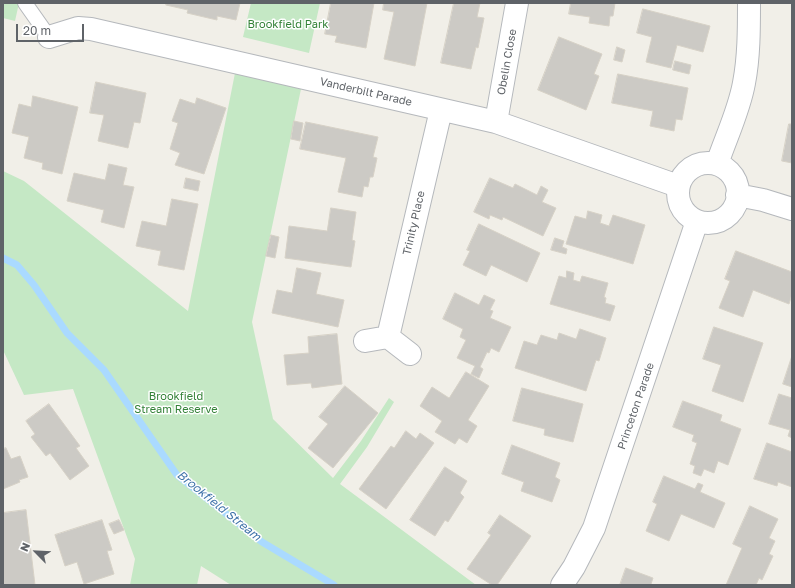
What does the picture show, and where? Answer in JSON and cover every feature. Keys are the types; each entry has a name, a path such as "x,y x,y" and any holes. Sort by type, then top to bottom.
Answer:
{"street":[{"name":"Obelin Close","path":"496,122 518,3"},
{"path":"717,164 734,119 744,82 750,36 749,3"},
{"name":"Vanderbilt Parade","path":"49,37 78,28 91,29 496,122 678,186"},
{"name":"Trinity Place","path":"388,337 441,110"},
{"path":"707,162 717,164 730,173 735,180 737,195 733,208 724,218 715,222 706,223 697,221 683,211 679,203 678,186 682,176 689,169 698,164 707,162"},
{"path":"737,195 763,200 792,209"},
{"name":"Princeton Parade","path":"562,585 574,567 594,528 697,221"},
{"path":"365,341 388,337 410,354"}],"lane":[{"path":"25,3 49,37"}],"green space":[{"path":"3,3 19,3 15,21 3,18"},
{"name":"Brookfield Park","path":"251,3 320,3 309,53 243,37"},
{"name":"Brookfield Stream Reserve","path":"235,73 301,89 252,322 273,419 333,478 361,441 389,398 394,402 367,447 340,484 476,585 231,585 201,566 197,585 130,585 135,559 73,389 24,395 3,350 3,171 24,181 188,311"}],"building":[{"path":"167,3 240,3 236,20 217,16 217,20 187,13 188,10 166,5"},
{"path":"331,3 374,3 366,48 335,42 337,36 325,34"},
{"path":"384,3 427,3 415,66 384,59 394,12 383,10"},
{"path":"454,3 480,3 477,17 484,18 478,48 476,47 471,69 441,63"},
{"path":"571,3 615,3 613,16 610,16 609,26 589,23 590,17 569,14"},
{"path":"643,9 710,26 703,52 677,45 671,68 646,62 652,37 637,33"},
{"path":"559,37 602,54 594,74 599,76 586,110 538,90"},
{"path":"617,47 625,50 622,62 614,60"},
{"path":"675,61 691,65 689,74 673,70"},
{"path":"618,74 688,88 682,120 676,119 674,131 650,126 653,111 612,103"},
{"path":"96,82 146,93 140,123 134,122 128,148 98,141 104,115 90,113"},
{"path":"33,96 78,107 62,174 42,169 43,163 24,158 29,137 12,133 19,104 31,107"},
{"path":"197,98 226,108 204,174 175,165 180,153 170,149 178,123 172,121 180,99 195,104"},
{"path":"294,121 303,123 300,141 291,139"},
{"path":"306,122 378,137 373,157 377,158 373,177 370,177 368,187 364,186 362,197 338,192 346,158 300,149"},
{"path":"789,124 792,124 792,163 782,161"},
{"path":"109,164 127,168 123,185 134,187 124,228 101,222 104,210 67,201 74,173 105,180"},
{"path":"186,178 200,181 198,191 184,188"},
{"path":"490,178 513,188 515,184 537,195 541,186 548,190 542,202 556,208 543,236 503,217 502,220 490,215 489,219 474,212"},
{"path":"172,199 198,204 184,270 158,265 161,251 136,246 142,221 166,226"},
{"path":"331,208 356,212 352,240 355,241 351,267 285,258 289,226 327,231"},
{"path":"588,211 602,215 600,223 609,226 613,215 645,225 633,264 566,244 575,216 586,219"},
{"path":"479,224 540,253 527,282 491,265 486,276 463,265 470,251 467,250"},
{"path":"271,235 279,237 275,258 266,256"},
{"path":"555,238 564,241 562,247 567,249 566,254 551,250"},
{"path":"736,251 792,272 792,294 789,304 753,290 743,317 719,308 730,281 725,279"},
{"path":"297,268 321,273 316,294 344,300 338,327 272,313 277,290 292,293"},
{"path":"567,271 574,273 573,280 580,282 582,276 608,283 604,297 606,298 605,303 615,306 610,321 550,304 559,276 566,278"},
{"path":"455,293 479,305 484,295 495,300 490,310 493,311 490,318 511,327 499,352 491,348 489,353 487,352 480,367 483,369 479,378 471,374 475,366 457,358 466,340 460,337 463,329 443,319"},
{"path":"714,327 763,343 743,402 712,391 721,365 703,359"},
{"path":"580,329 606,338 599,361 596,360 586,391 515,368 524,341 537,345 541,335 557,340 559,333 576,339"},
{"path":"337,334 342,384 312,388 311,383 287,385 284,355 309,353 308,337"},
{"path":"792,356 792,387 783,384"},
{"path":"466,372 489,386 468,420 477,426 467,443 459,438 455,444 435,432 442,421 420,406 432,387 449,398"},
{"path":"345,386 378,413 333,468 308,448 328,424 319,417"},
{"path":"522,388 583,404 573,442 544,435 545,429 513,421"},
{"path":"779,394 792,398 792,438 788,436 790,430 769,424"},
{"path":"683,401 722,415 720,421 741,429 728,465 718,461 714,473 704,469 701,476 693,473 695,466 690,464 697,443 692,441 694,435 673,427"},
{"path":"49,404 80,446 76,448 89,466 70,480 50,453 46,456 31,437 35,434 26,421"},
{"path":"406,431 416,439 420,433 434,443 386,509 359,489 391,446 394,448"},
{"path":"767,443 792,452 792,487 778,482 777,486 754,479"},
{"path":"512,445 560,463 555,477 560,480 552,502 521,491 524,482 502,474"},
{"path":"6,448 11,459 20,456 28,477 3,489 3,449"},
{"path":"445,467 467,481 460,493 464,497 448,522 445,520 435,536 410,520"},
{"path":"664,476 695,489 698,483 703,485 700,492 725,503 714,528 681,514 669,541 646,531 657,504 653,502"},
{"path":"750,506 778,519 769,538 775,541 769,554 773,556 762,580 759,578 756,585 726,585 742,548 733,544"},
{"path":"26,510 35,585 3,585 3,513"},
{"path":"500,515 531,536 497,585 492,585 467,569 491,535 488,533"},
{"path":"102,520 112,550 107,551 114,574 84,584 77,562 65,566 55,535"},
{"path":"119,520 124,530 114,534 109,524"},
{"path":"626,568 653,578 651,584 653,585 620,585"}],"waterway":[{"name":"Brookfield Stream","path":"3,258 17,265 34,285 67,333 104,370 177,475 262,542 334,585"}]}
